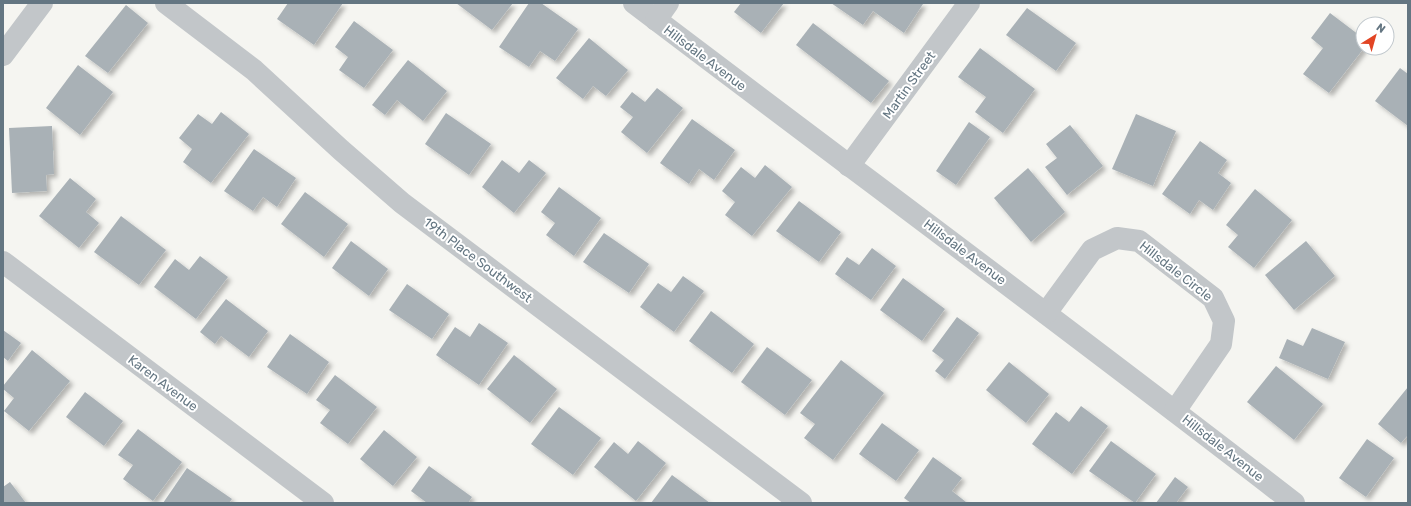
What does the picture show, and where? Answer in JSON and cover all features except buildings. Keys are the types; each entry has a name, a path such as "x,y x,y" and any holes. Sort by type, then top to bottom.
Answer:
{"street":[{"path":"3,55 42,3"},
{"name":"19th Place Southwest","path":"166,3 254,70 341,150 402,203 801,503"},
{"name":"Hillsdale Avenue","path":"634,3 662,11 849,166 1046,313 1294,503"},
{"name":"Martin Street","path":"849,166 969,3"},
{"name":"Hillsdale Circle","path":"1046,313 1092,250 1117,238 1139,241 1213,298 1224,321 1221,344 1175,411"},
{"name":"Karen Avenue","path":"3,262 323,503"}]}
